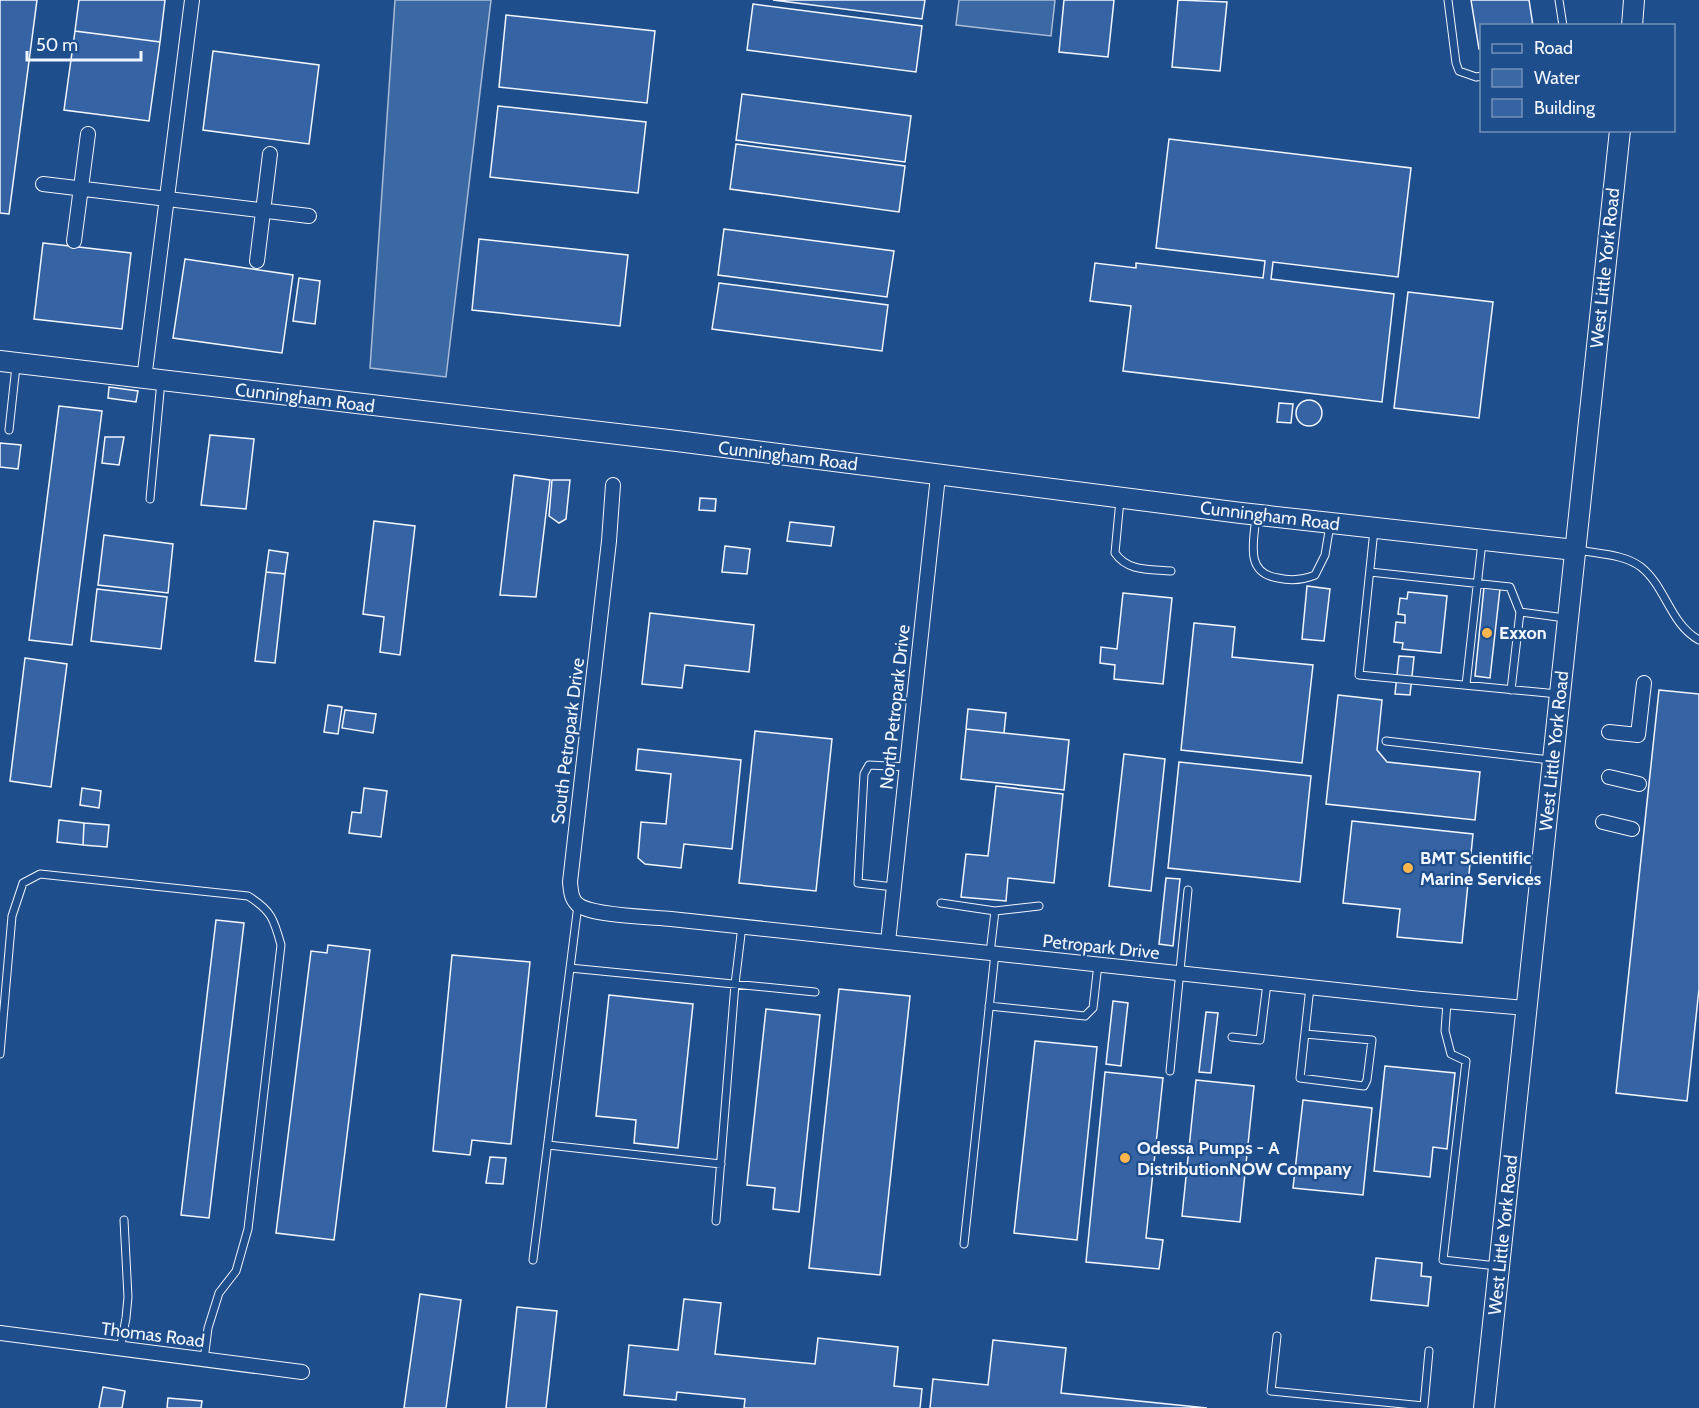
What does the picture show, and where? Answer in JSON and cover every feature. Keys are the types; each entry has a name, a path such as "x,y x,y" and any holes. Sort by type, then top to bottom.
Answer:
{"street":[{"path":"152,380 166,200 192,0"},
{"path":"1632,24 1634,0"},
{"name":"West Little York Road","path":"1484,1408 1620,132"},
{"path":"74,241 88,134"},
{"path":"257,261 270,154"},
{"path":"43,184 309,216"},
{"name":"Cunningham Road","path":"8,362 677,441 1120,498 1575,550"},
{"name":"North Petropark Drive","path":"888,942 938,476"},
{"name":"South Petropark Drive","path":"578,905 572,897 570,882 609,541 613,485"},
{"path":"1609,732 1638,735 1644,683"},
{"path":"1609,777 1639,784"},
{"path":"1603,822 1632,829"},
{"name":"Petropark Drive","path":"578,905 592,912 1447,1002 1527,1008"},
{"name":"Thomas Road","path":"0,1333 302,1372"}],"lane":[{"path":"1448,0 1459,71 1480,76"},
{"path":"1559,0 1563,24"},
{"path":"8,362 9,430"},
{"path":"150,499 152,380"},
{"path":"1120,498 1115,553 1121,563 1171,571"},
{"path":"1257,514 1253,547 1255,566 1261,573 1270,577 1287,580 1305,579 1315,575 1325,555 1330,523"},
{"path":"1375,527 1359,675 1560,694"},
{"path":"1466,685 1482,540"},
{"path":"1575,550 1618,557 1641,567 1683,628 1699,640"},
{"path":"1370,572 1510,587 1520,612 1511,690"},
{"path":"1520,612 1568,618"},
{"path":"1386,741 1553,760"},
{"path":"894,887 858,883 864,774 870,765 907,767"},
{"path":"0,1054 12,916 23,883 40,874 248,896 264,906 276,927 281,945 248,1229 236,1271 219,1293 208,1328 204,1360"},
{"path":"1170,1071 1188,891"},
{"path":"941,903 995,911 1039,906"},
{"path":"533,1260 578,905"},
{"path":"964,1244 990,1006 995,911"},
{"path":"716,1221 735,984 742,926"},
{"path":"990,1006 1085,1016 1094,1008 1098,964"},
{"path":"570,968 815,992"},
{"path":"1232,1037 1260,1040 1267,983"},
{"path":"1305,1034 1372,1040 1367,1080 1364,1086 1300,1078 1310,987"},
{"path":"1447,1002 1445,1031 1451,1054 1466,1061 1443,1260 1499,1266"},
{"path":"548,1145 721,1164"},
{"path":"120,1350 128,1297 124,1220"},
{"path":"1277,1336 1271,1390 1424,1406 1429,1351"}],"water":[{"path":"395,0 491,0 446,377 370,368"},
{"path":"959,0 1055,0 1051,36 956,25"}],"building":[{"path":"0,0 37,0 9,214 0,213"},
{"path":"79,0 165,0 160,42 75,31"},
{"path":"773,0 925,0 922,19"},
{"path":"1064,0 1114,0 1108,57 1059,52"},
{"path":"1178,0 1227,2 1220,71 1172,67"},
{"path":"1471,0 1529,0 1533,24 1480,24 1479,49"},
{"path":"753,4 922,26 916,72 747,50"},
{"path":"506,15 655,31 647,103 499,87"},
{"path":"75,31 160,42 149,121 64,110"},
{"path":"213,51 319,65 309,144 203,130"},
{"path":"742,94 911,116 905,162 736,140"},
{"path":"498,106 646,122 638,193 490,177"},
{"path":"1169,139 1411,168 1398,277 1273,262 1271,279 1394,294 1382,402 1123,371 1131,306 1090,301 1095,263 1136,268 1136,263 1263,278 1265,261 1156,248"},
{"path":"736,144 905,166 899,212 730,189"},
{"path":"724,229 894,251 887,297 718,275"},
{"path":"479,239 628,255 620,326 472,310"},
{"path":"43,243 131,253 122,329 34,319"},
{"path":"185,259 293,275 282,353 173,338"},
{"path":"299,278 320,281 315,324 293,321"},
{"path":"719,283 888,305 882,351 712,329"},
{"path":"1408,292 1493,302 1479,418 1394,408"},
{"path":"109,387 138,391 136,402 108,398"},
{"path":"1309,400 1318,404 1322,413 1318,422 1309,426 1300,422 1296,413 1300,404"},
{"path":"1279,403 1293,404 1291,423 1277,422"},
{"path":"59,406 102,411 72,645 29,640"},
{"path":"210,435 254,439 246,509 201,505"},
{"path":"105,437 124,437 119,465 102,463"},
{"path":"0,443 21,445 18,469 0,467"},
{"path":"514,475 550,480 536,597 500,595"},
{"path":"552,480 570,480 566,519 559,523 549,516"},
{"path":"700,498 716,499 715,511 699,510"},
{"path":"374,521 415,526 400,655 380,652 384,617 363,614"},
{"path":"790,522 834,527 831,546 787,541"},
{"path":"104,535 173,544 168,593 98,585"},
{"path":"725,546 750,549 747,574 722,572"},
{"path":"269,550 288,553 285,574 266,572"},
{"path":"266,572 285,574 275,663 255,661"},
{"path":"1307,586 1330,589 1324,641 1302,639"},
{"name":"Exxon","path":"1484,587 1500,589 1490,678 1475,676"},
{"path":"97,589 167,597 161,649 91,641"},
{"path":"1408,592 1447,596 1441,653 1402,649 1403,643 1394,642 1396,622 1405,623 1405,615 1398,614 1400,598 1407,599"},
{"path":"1123,593 1172,598 1163,684 1114,679 1115,665 1100,663 1101,647 1117,649"},
{"path":"650,613 754,625 749,672 685,665 682,688 642,684"},
{"path":"1194,623 1235,627 1232,657 1313,665 1302,763 1181,750"},
{"path":"1399,656 1414,657 1410,695 1395,694"},
{"path":"25,658 67,664 51,787 10,781"},
{"path":"1659,690 1699,694 1699,989 1687,1101 1616,1093"},
{"path":"1338,695 1382,700 1377,750 1387,762 1480,772 1475,820 1326,804"},
{"path":"328,705 342,707 338,734 324,732"},
{"path":"968,709 1006,713 1004,733 966,729"},
{"path":"345,710 376,714 373,733 342,728"},
{"path":"966,729 1069,740 1064,790 961,779"},
{"path":"755,731 832,739 816,891 739,883"},
{"path":"638,749 741,760 732,849 684,844 681,868 645,864 638,858 641,822 666,824 671,774 636,770"},
{"path":"1124,754 1165,759 1151,891 1109,886"},
{"path":"1179,762 1311,776 1300,882 1168,868"},
{"path":"996,786 1063,794 1054,883 1008,878 1006,901 961,897 966,854 988,856"},
{"path":"82,788 101,791 99,808 80,805"},
{"path":"364,788 387,791 381,837 349,833 352,812 361,813"},
{"path":"59,820 84,823 83,845 57,842"},
{"name":"BMT Scientific Marine Services","path":"1352,821 1473,834 1462,943 1397,937 1400,909 1343,903"},
{"path":"84,823 109,825 107,847 83,845"},
{"path":"1166,878 1180,879 1173,946 1159,944"},
{"path":"216,920 244,923 209,1218 181,1215"},
{"path":"328,945 370,950 334,1240 276,1233 311,951 327,953"},
{"path":"452,955 530,962 511,1144 472,1140 470,1155 433,1151"},
{"path":"839,989 910,996 880,1275 809,1268"},
{"path":"609,995 693,1004 678,1148 634,1143 636,1120 596,1116"},
{"path":"1113,1001 1128,1003 1121,1066 1106,1064"},
{"path":"766,1009 820,1015 799,1212 773,1209 775,1188 747,1185"},
{"path":"1206,1012 1218,1013 1211,1073 1199,1072"},
{"path":"1035,1041 1097,1047 1077,1240 1014,1233"},
{"path":"1385,1066 1455,1073 1447,1149 1433,1147 1430,1177 1374,1171"},
{"name":"Odessa Pumps - A DistributionNOW Company","path":"1105,1072 1163,1078 1146,1238 1163,1240 1159,1269 1086,1262"},
{"path":"1196,1080 1254,1086 1240,1222 1182,1216"},
{"path":"1303,1100 1372,1108 1363,1195 1293,1188"},
{"path":"490,1157 506,1158 503,1184 486,1183"},
{"path":"1376,1258 1422,1263 1421,1276 1431,1277 1428,1306 1371,1300"},
{"path":"420,1294 461,1300 446,1408 404,1408"},
{"path":"684,1299 721,1303 715,1354 815,1364 818,1338 898,1347 894,1386 922,1389 920,1408 744,1408 745,1399 677,1392 676,1400 624,1395 629,1345 678,1350"},
{"path":"517,1307 557,1311 546,1408 506,1408"},
{"path":"993,1340 1066,1348 1061,1393 1207,1408 930,1408 933,1379 988,1385"},
{"path":"103,1387 125,1391 122,1408 99,1408"},
{"path":"168,1398 202,1401 201,1408 167,1408"}],"place":[{"name":"Exxon","path":"1487,633"},
{"name":"BMT Scientific Marine Services","path":"1408,868"},
{"name":"Odessa Pumps - A DistributionNOW Company","path":"1125,1158"}]}
